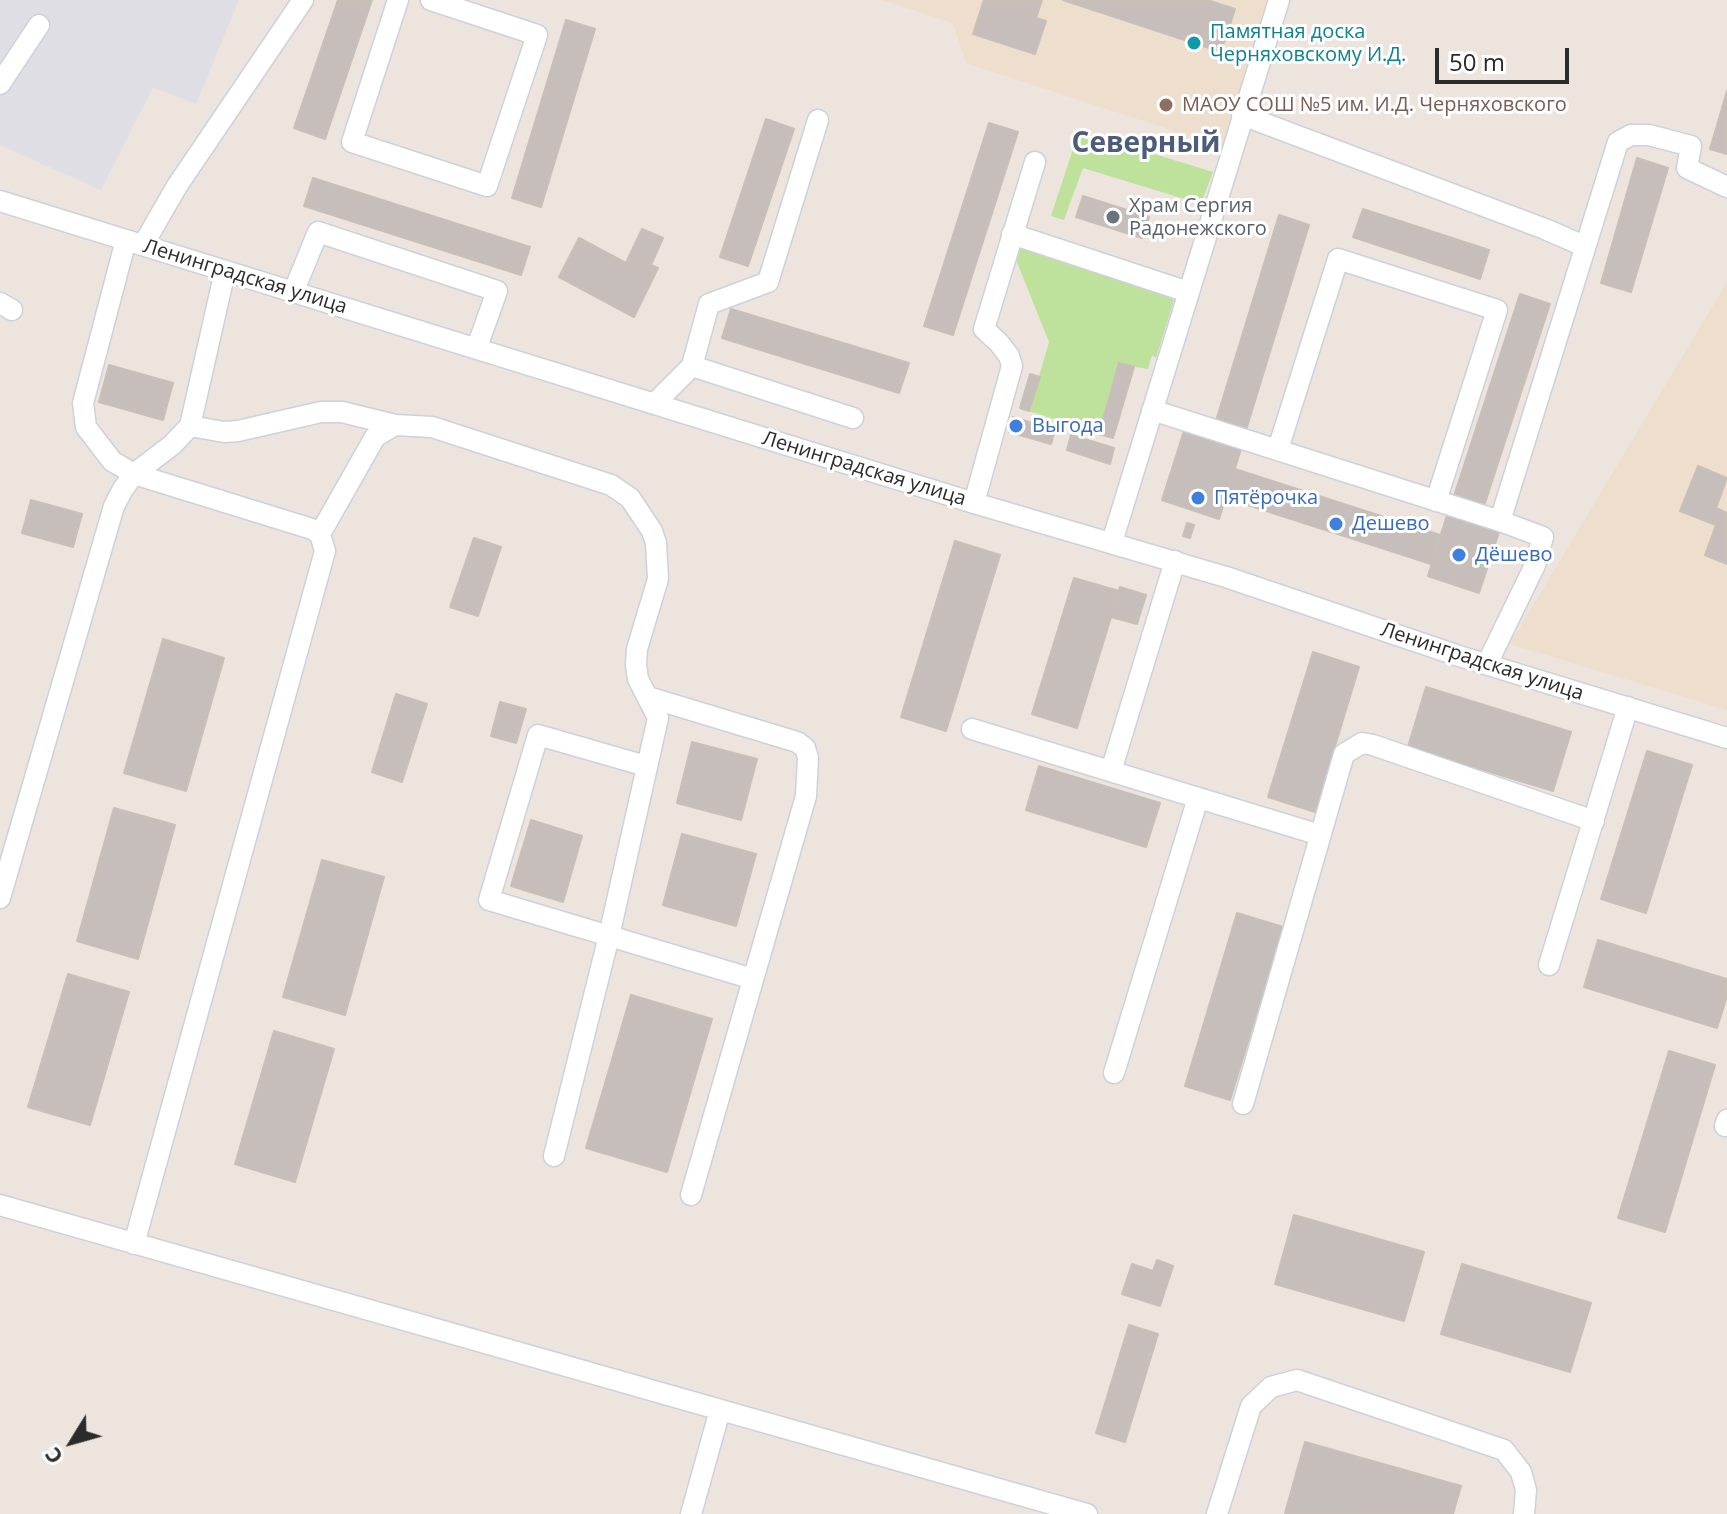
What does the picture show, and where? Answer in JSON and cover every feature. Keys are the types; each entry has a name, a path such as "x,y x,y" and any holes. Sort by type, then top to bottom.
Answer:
{"street":[{"path":"134,1244 325,551 320,534 312,529 134,474 112,461 86,427 83,403 134,243 177,186 303,0"},
{"path":"398,0 352,142 487,186 537,35 431,0"},
{"path":"1112,542 1279,0"},
{"path":"0,84 39,25"},
{"path":"1242,115 1584,246"},
{"path":"654,404 692,366 709,304 768,282 818,120"},
{"path":"1500,521 1618,142 1631,135 1649,135 1691,146 1687,168 1727,187"},
{"path":"974,503 1012,366 1009,356 984,329 1035,162"},
{"name":"Ленинградская улица","path":"0,201 974,503 1175,561 1487,664 1727,738"},
{"path":"293,293 318,232 497,291 477,347"},
{"path":"1012,234 1188,292"},
{"path":"1278,449 1338,259 1497,310 1436,501"},
{"path":"0,898 114,506 134,474 172,445 190,426 225,271"},
{"path":"692,366 853,418"},
{"path":"1152,410 1543,537 1535,565 1487,664"},
{"path":"190,426 224,432 238,431 331,412 395,425 432,427 611,485 630,498 652,531 656,543 658,579 637,649 636,665 638,679 658,718 609,936 554,1156"},
{"path":"320,534 375,437 395,425"},
{"path":"1111,771 1175,561"},
{"path":"648,697 797,742 805,748 808,773 806,796 691,1195"},
{"path":"1549,965 1628,707"},
{"path":"972,729 1320,835"},
{"path":"646,766 538,735 489,900 753,979"},
{"path":"1243,1104 1344,754 1362,743 1594,821"},
{"path":"1114,1073 1198,798"},
{"path":"0,1205 1087,1514"},
{"path":"1217,1514 1251,1406 1271,1387 1297,1380 1504,1450 1521,1472 1526,1490 1524,1514"},
{"path":"691,1514 720,1410"}],"shaded area":[{"path":"0,0 239,0 196,104 153,87 101,190 0,145"},
{"name":"МАОУ СОШ №5 им. И.Д. Черняховского","path":"882,0 1272,0 1223,147 966,63 953,23"},
{"path":"1727,282 1727,710 1510,644"}],"green space":[{"path":"1079,131 1213,172 1201,204 1083,168 1064,220 1051,216"},
{"path":"1009,242 1170,294 1169,297 1174,300 1156,358 1152,355 1148,369 1119,364 1099,434 1029,411 1049,342"}],"building":[{"path":"338,0 372,0 325,139 294,128"},
{"path":"984,0 1042,0 1036,18 1046,21 1035,54 973,34"},
{"name":"МАОУ СОШ №5 им. И.Д. Черняховского","path":"1063,0 1207,0 1235,9 1221,52"},
{"path":"566,20 595,29 541,207 512,198"},
{"path":"1727,91 1727,154 1710,149"},
{"path":"766,119 794,129 748,266 720,257"},
{"path":"989,123 1018,132 953,335 924,326"},
{"path":"1637,158 1668,168 1631,292 1601,283"},
{"path":"313,178 530,247 521,275 304,206"},
{"name":"Храм Сергия Радонежского","path":"1083,196 1149,217 1142,238 1076,217"},
{"path":"1363,209 1489,250 1480,279 1353,237"},
{"path":"1279,215 1309,225 1246,430 1216,421"},
{"path":"642,229 663,238 651,265 658,268 634,317 559,277 579,238 626,263"},
{"path":"1520,294 1550,304 1483,509 1453,499"},
{"path":"731,309 909,363 899,393 722,338"},
{"path":"1119,363 1134,367 1113,438 1099,434"},
{"path":"109,365 173,383 163,420 99,402"},
{"path":"1030,374 1040,377 1029,411 1020,408"},
{"path":"1013,417 1055,430 1051,444 1009,432"},
{"path":"1184,431 1241,449 1219,519 1162,500"},
{"path":"1071,435 1114,448 1110,464 1067,450"},
{"path":"1698,466 1727,478 1716,508 1727,513 1727,564 1705,555 1716,525 1680,511"},
{"path":"1235,469 1440,535 1431,564 1226,498"},
{"path":"31,500 82,514 73,547 22,533"},
{"path":"1447,515 1499,532 1479,593 1428,576"},
{"path":"1187,523 1194,525 1190,538 1183,536"},
{"path":"474,538 501,547 478,616 450,607"},
{"path":"955,541 1000,555 946,731 901,717"},
{"path":"1074,578 1119,591 1077,728 1032,714"},
{"path":"1120,587 1146,595 1137,624 1111,617"},
{"path":"163,639 224,658 186,791 124,773"},
{"path":"1313,652 1359,667 1315,812 1268,797"},
{"path":"1426,687 1571,732 1553,791 1408,747"},
{"path":"396,694 427,704 402,782 372,772"},
{"path":"500,702 526,709 516,743 491,736"},
{"path":"692,742 757,759 741,820 677,803"},
{"path":"1647,751 1692,765 1646,913 1601,899"},
{"path":"1039,766 1160,803 1146,847 1026,810"},
{"path":"114,808 175,825 138,959 77,941"},
{"path":"531,820 582,836 563,902 511,886"},
{"path":"682,834 756,854 736,926 663,905"},
{"path":"322,860 384,877 345,1015 283,997"},
{"path":"1237,913 1283,927 1230,1100 1185,1086"},
{"path":"1598,940 1727,979 1727,996 1717,1028 1584,987"},
{"path":"68,974 129,992 90,1125 28,1107"},
{"path":"631,995 712,1019 667,1172 586,1148"},
{"path":"274,1031 334,1049 295,1182 235,1164"},
{"path":"1669,1051 1715,1065 1665,1232 1618,1218"},
{"path":"1294,1215 1424,1252 1404,1321 1275,1284"},
{"path":"1157,1260 1173,1266 1160,1306 1122,1294 1132,1264 1153,1271"},
{"path":"1462,1264 1591,1303 1570,1372 1441,1334"},
{"path":"1129,1325 1158,1334 1125,1442 1096,1433"},
{"path":"1305,1442 1461,1486 1453,1514 1285,1513"}],"place":[{"name":"Памятная доска Черняховскому И.Д.","path":"1194,43"},
{"name":"МАОУ СОШ №5 им. И.Д. Черняховского","path":"1166,105"},
{"name":"Храм Сергия Радонежского","path":"1113,217"},
{"name":"Выгода","path":"1016,426"},
{"name":"Пятёрочка","path":"1198,498"},
{"name":"Дешево","path":"1336,524"},
{"name":"Дёшево","path":"1459,555"}],"district":[{"name":"Северный","path":"1146,144"}]}
